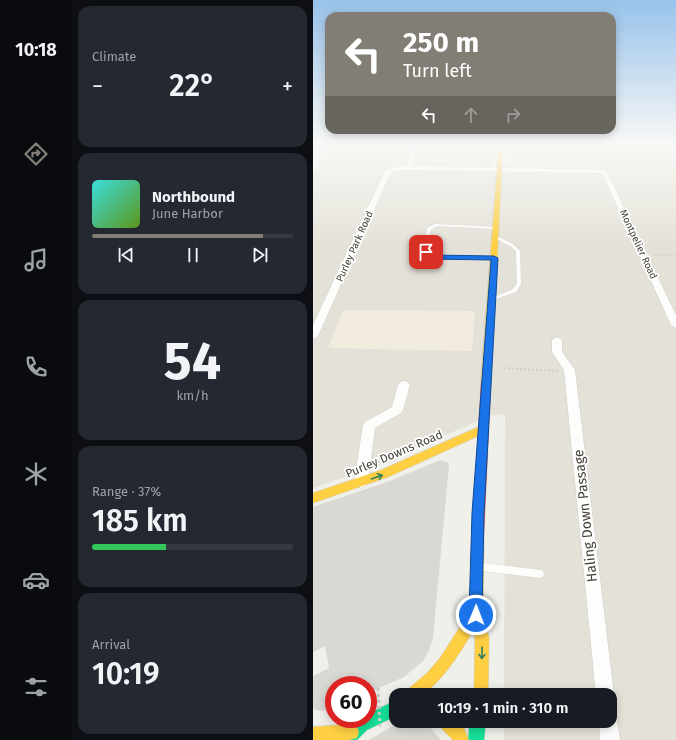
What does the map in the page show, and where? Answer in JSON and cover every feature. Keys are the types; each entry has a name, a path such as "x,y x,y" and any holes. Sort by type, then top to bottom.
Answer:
{"main road":[{"path":"481,688 482,638 476,615 478,513 500,178"},
{"name":"Purley Downs Road","path":"313,498 384,474 483,429"},
{"path":"420,688 445,664 476,615"},
{"path":"313,735 348,736 373,719 389,711"},
{"path":"452,728 461,740"},
{"path":"476,740 477,728"}],"street":[{"name":"Purley Park Road","path":"313,336 385,178"},
{"name":"Montpelier Road","path":"607,178 676,325"},
{"name":"Haling Down Passage","path":"557,340 557,352 569,371 604,688"},
{"path":"361,482 369,425 397,410 404,385"},
{"path":"609,728 610,740"}],"lane":[{"path":"492,299 514,291 519,284 518,251 496,232 436,225 429,228 426,252 427,256 494,258"},
{"path":"477,567 540,574"}],"path":[{"path":"643,255 676,255"},
{"path":"487,368 569,371"},
{"path":"378,688 380,728"}],"shaded area":[{"path":"313,178 676,178 676,740 504,740 504,728 617,728 617,688 504,688 505,414 488,416 375,467 313,488"},
{"path":"343,310 475,311 472,351 328,348"}],"building":[{"path":"440,460 447,462 449,465 433,638 429,650 423,661 404,677 377,689 377,676 325,676 325,710 313,709 313,676 329,668 325,646 313,652 313,507 390,481"},
{"path":"389,728 430,728 441,740 369,740"}],"traffic: fast":[{"path":"346,740 362,725 389,712"},
{"path":"476,740 477,728"}],"traffic: slow":[{"path":"486,382 499,178"},
{"path":"313,498 384,474 483,429"},
{"path":"478,534 476,615 482,638 481,688"},
{"path":"420,688 432,678 445,663 476,615"},
{"path":"452,728 458,734 461,740"},
{"path":"313,735 351,732"}],"traffic: jam":[{"path":"478,534 486,382"}],"route":[{"path":"426,252 427,256 432,257 494,258 478,513 476,615"}]}
